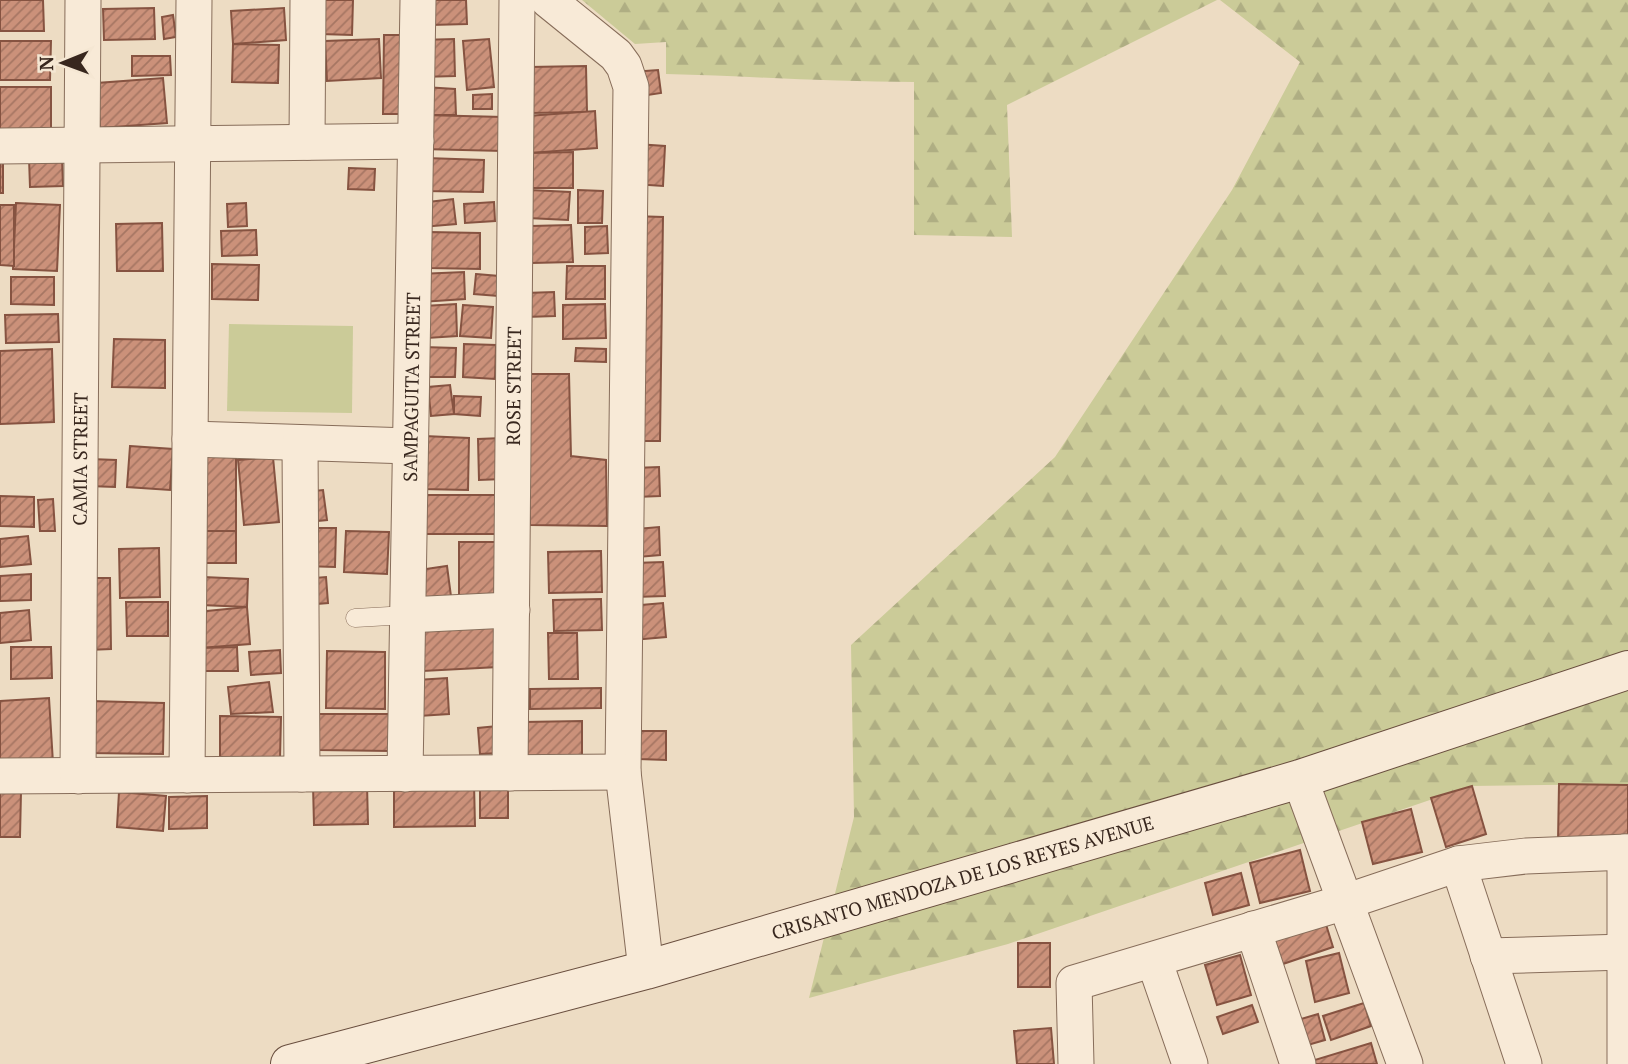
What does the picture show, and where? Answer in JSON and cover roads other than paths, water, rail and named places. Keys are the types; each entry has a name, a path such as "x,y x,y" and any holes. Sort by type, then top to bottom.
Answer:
{"main road":[{"name":"CRISANTO MENDOZA DE LOS REYES AVENUE","path":"293,1064 346,1057 1300,779 1628,670"}],"street":[{"name":"CAMIA STREET","path":"78,776 83,0"},
{"path":"187,775 194,0"},
{"path":"307,142 308,0"},
{"name":"SAMPAGUITA STREET","path":"405,774 418,0"},
{"name":"ROSE STREET","path":"510,773 517,0"},
{"path":"548,0 616,54 624,66 631,87 623,772 646,970"},
{"path":"0,146 416,141"},
{"path":"190,439 410,446"},
{"path":"300,443 302,774"},
{"path":"407,615 512,610"},
{"path":"0,776 623,772"},
{"path":"1300,779 1405,1064"},
{"path":"1076,1064 1074,983 1345,902 1458,864 1526,856 1627,852 1625,1064"},
{"path":"1458,864 1524,1064"},
{"path":"1253,929 1298,1064"},
{"path":"1488,957 1625,952"},
{"path":"1154,960 1190,1064"}],"lane":[{"path":"355,618 407,615"}]}
